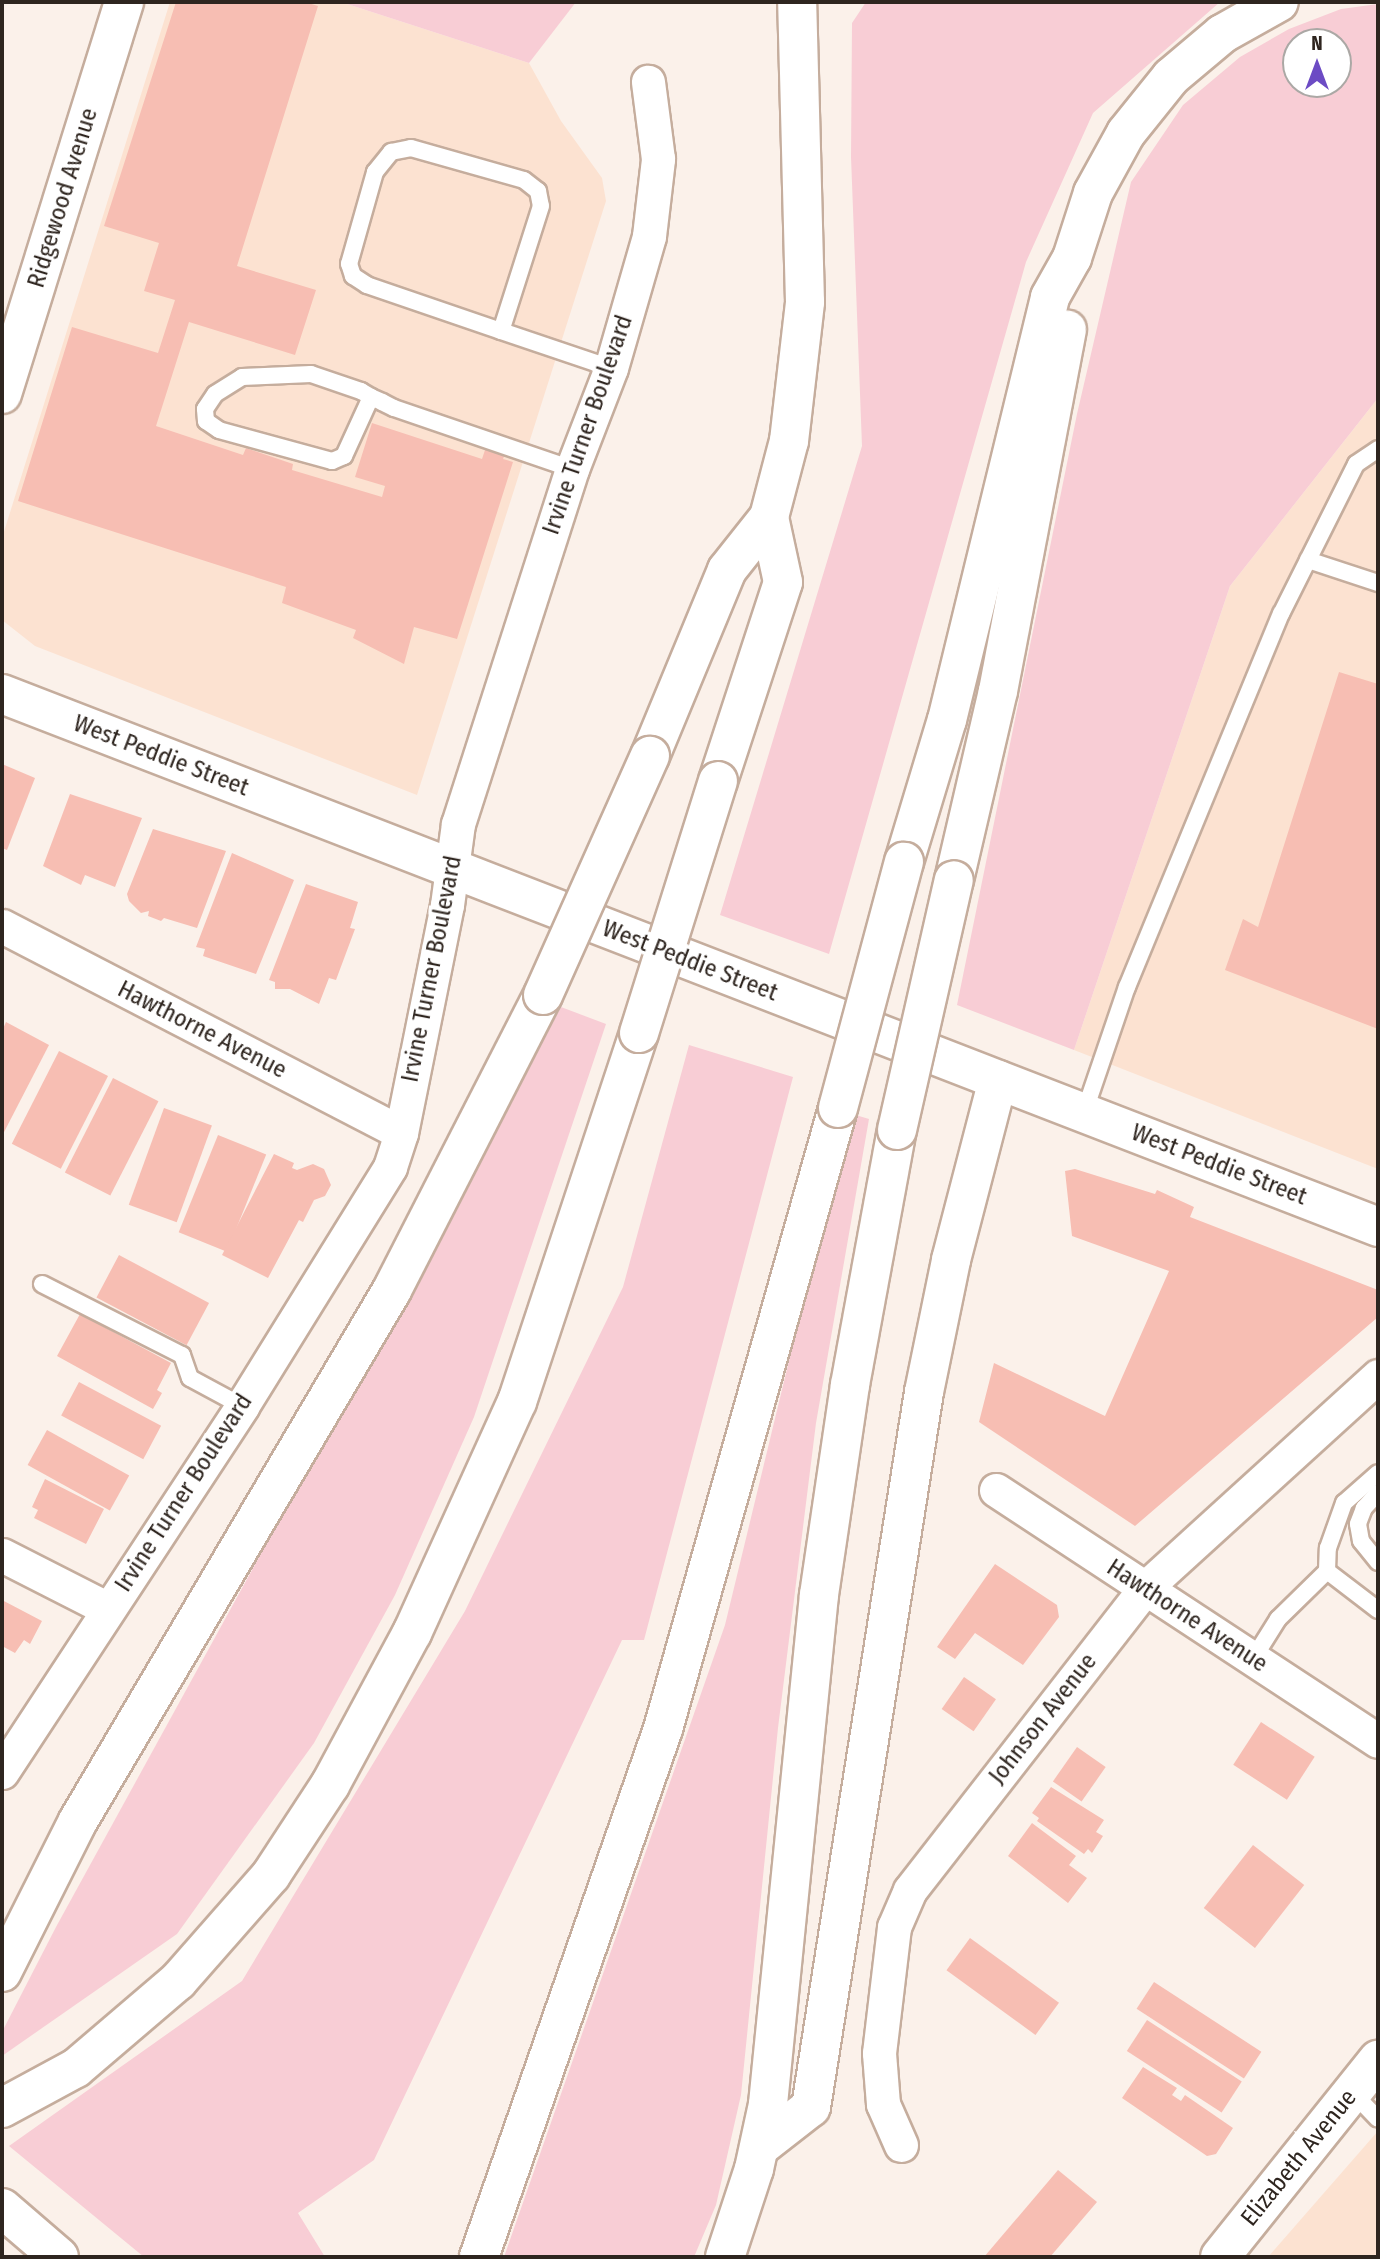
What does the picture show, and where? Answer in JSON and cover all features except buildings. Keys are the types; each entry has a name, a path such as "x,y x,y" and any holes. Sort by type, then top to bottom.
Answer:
{"main road":[{"name":"Ridgewood Avenue","path":"2,394 124,2"},
{"path":"479,2257 654,1755 838,1108 904,862 947,720 1050,297 1072,258 1093,193 1126,133 1149,103 1222,34 1279,2"},
{"path":"2,1972 78,1821 392,1290 543,995 650,756 727,569 769,517 789,441 805,302 800,9"},
{"path":"725,2257 761,2146 778,2036 819,1595 852,1372 897,1130 1012,620 1072,301 1072,258"},
{"path":"2,2108 76,2068 111,2042 178,1981 241,1913 301,1831 365,1725 463,1526 516,1402 563,1273 783,582 769,517"},
{"name":"West Peddie Street","path":"2,694 1378,1227"},
{"path":"761,2146 811,2107 924,1392 946,1282 998,1080"},
{"name":"Elizabeth Avenue","path":"1220,2257 1365,2105 1378,2060"},
{"path":"2,2208 46,2246"}],"street":[{"name":"Irvine Turner Boulevard","path":"2,1772 242,1406 390,1167 401,1133 452,869 458,824 572,469 611,368 649,236 657,159 648,82"},
{"name":"Hawthorne Avenue","path":"2,926 401,1133"},
{"name":"Johnson Avenue","path":"901,2145 883,2104 879,2053 900,1907 1145,1588 1378,1376"},
{"name":"Hawthorne Avenue","path":"996,1490 1378,1741"},
{"path":"2,1555 107,1609"}],"lane":[{"path":"501,331 541,206 538,191 524,180 411,148 391,152 375,172 349,264 354,276 367,285 501,331 611,368"},
{"path":"371,397 344,456 332,461 219,430 206,421 205,409 215,394 242,377 277,373 311,374 572,469"},
{"path":"1084,1113 1127,987 1281,614 1356,464 1378,449"},
{"path":"1308,560 1378,583"},
{"path":"42,1284 182,1355 190,1378 242,1406"},
{"path":"1253,1659 1278,1619 1327,1571 1328,1548 1344,1503 1378,1473"},
{"path":"1378,1493 1363,1508 1358,1524 1361,1541 1378,1562"},
{"path":"1327,1571 1378,1609"}],"shaded area":[{"path":"170,2 341,2 529,63 561,121 602,178 606,201 417,795 35,646 2,620 2,538"},
{"path":"341,2 576,2 529,63"},
{"path":"866,2 1220,2 1093,113 1026,262 829,954 720,915 862,446 851,157 852,23"},
{"path":"1378,4 1378,398 1230,586 1074,1050 957,1005 1077,414 1131,182 1183,105 1240,57 1282,33 1282,98 1352,98 1352,28 1292,28 1341,9"},
{"path":"1378,398 1378,1169 1074,1050 1230,586"},
{"path":"561,1007 606,1024 474,1417 395,1595 314,1743 177,1934 2,2056 2,2032 56,1927"},
{"path":"689,1045 793,1077 644,1640 622,1640 374,2160 298,2213 325,2257 144,2257 9,2146 242,1981 465,1611 623,1287"},
{"path":"849,1113 869,1119 816,1423 778,1728 741,2095 716,2205 694,2257 504,2257 725,1625"},
{"path":"1378,2131 1378,2257 1268,2257"}]}
